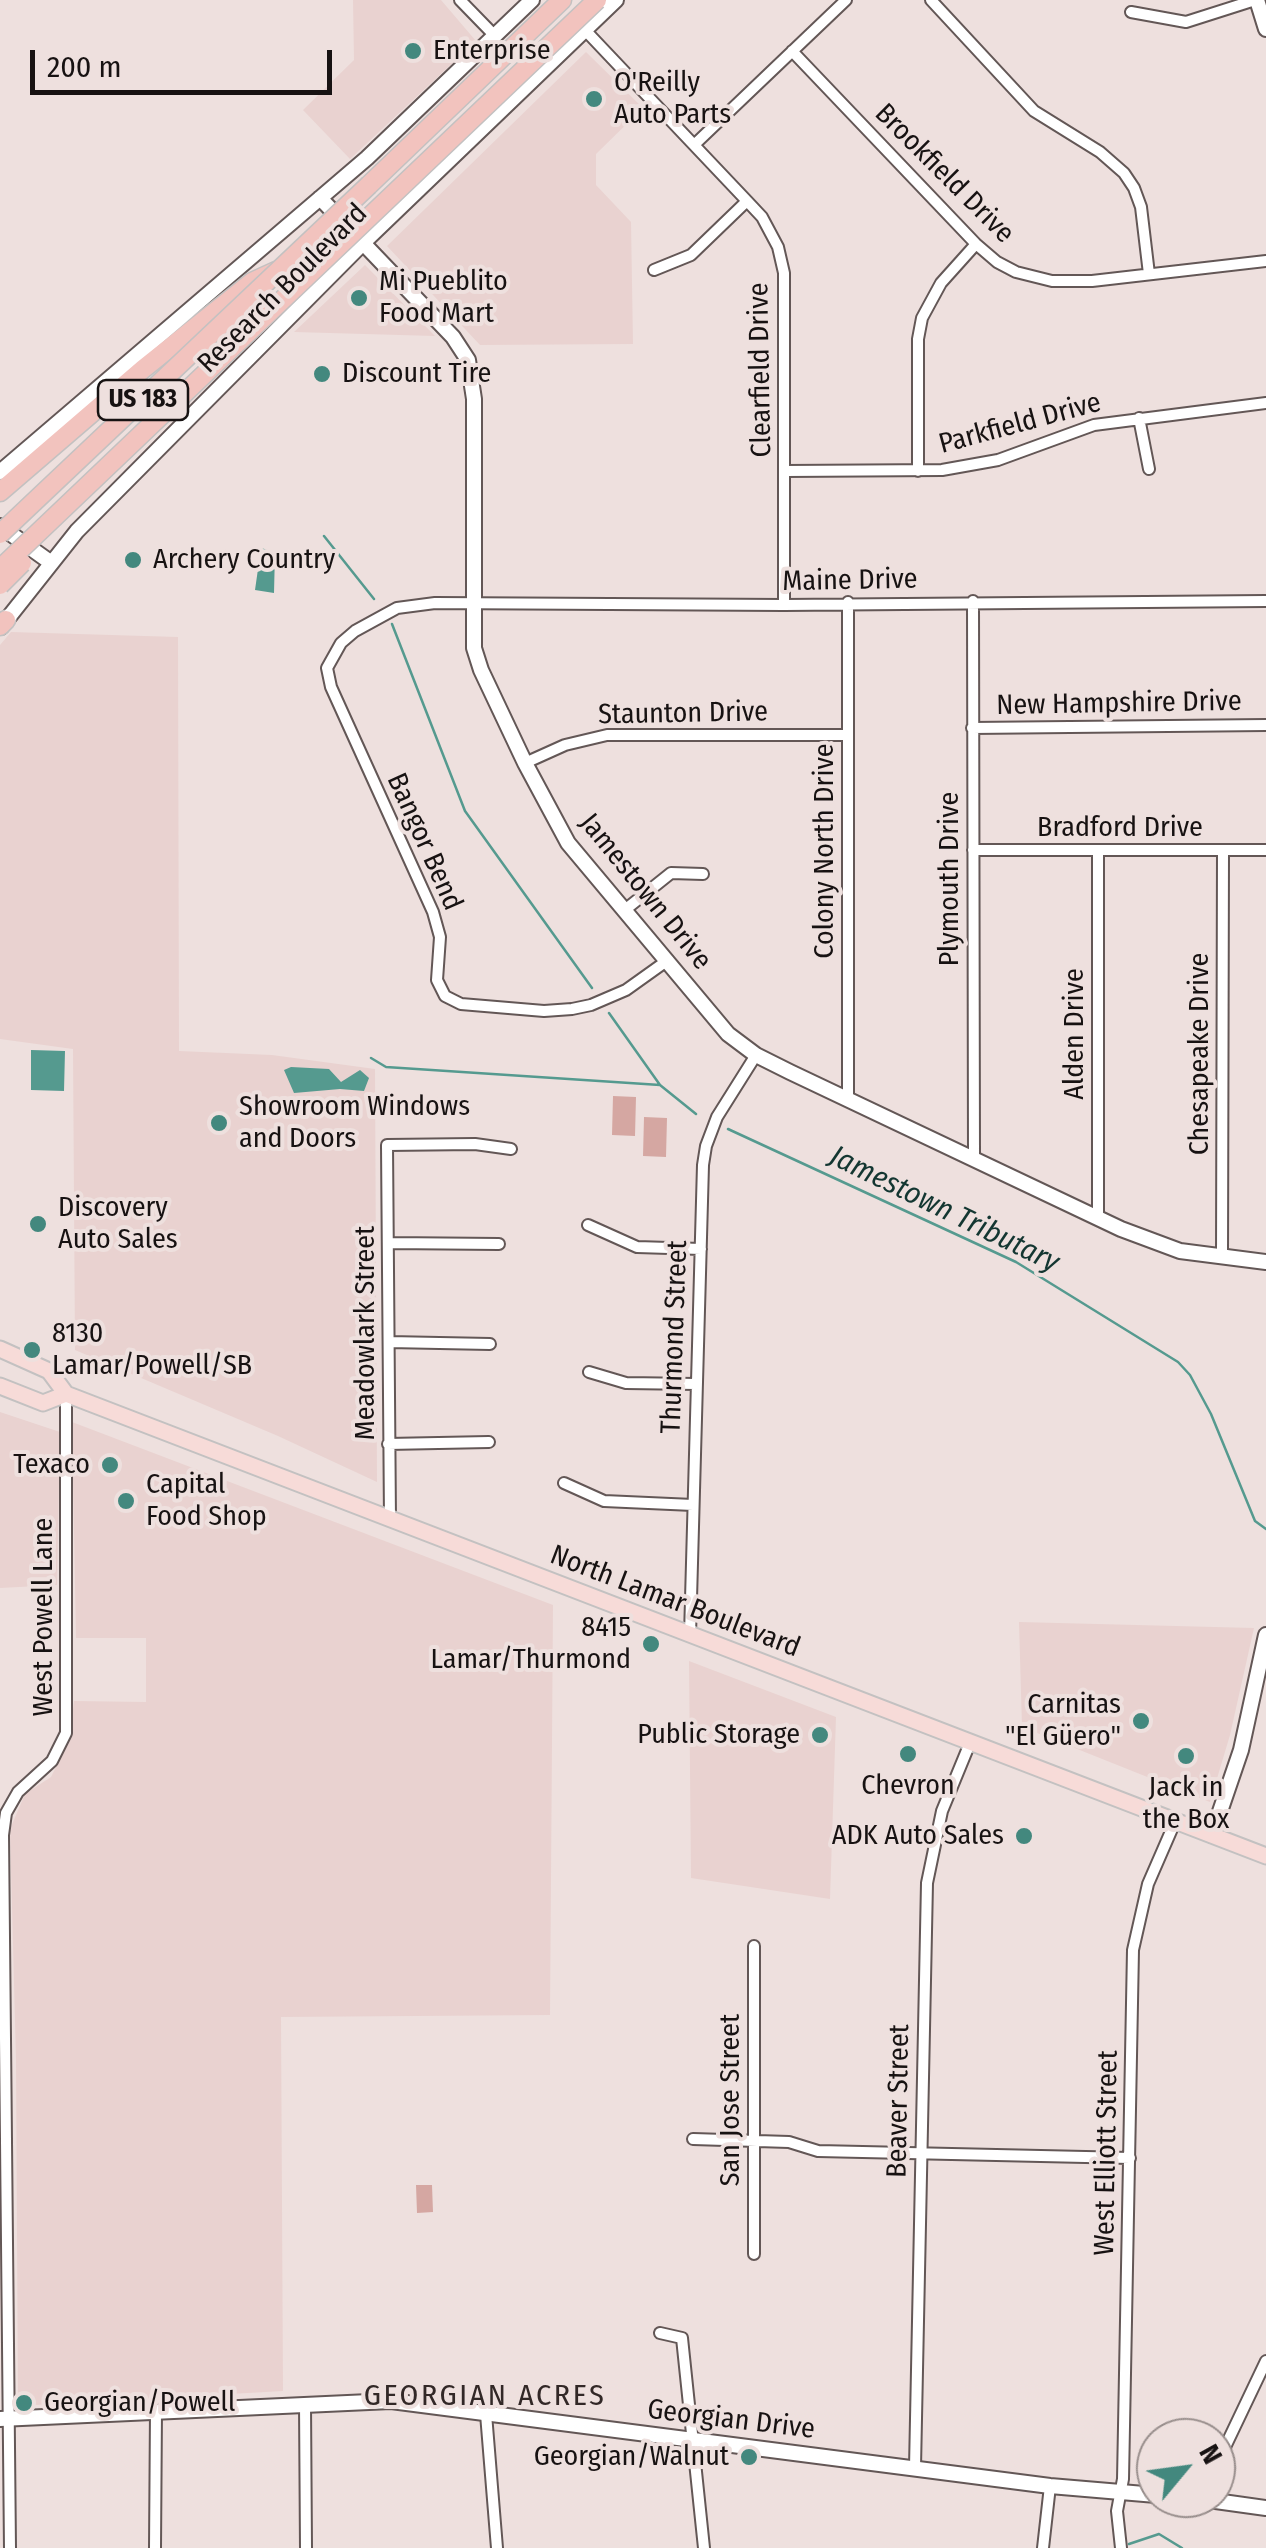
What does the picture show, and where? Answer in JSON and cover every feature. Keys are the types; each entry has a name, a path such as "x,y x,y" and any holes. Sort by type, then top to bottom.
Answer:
{"highway":[{"name":"US 183","path":"0,534 562,0"},
{"name":"US 183","path":"0,569 597,0"},
{"path":"0,492 252,282 285,266"},
{"path":"0,585 42,542 76,497"}],"main road":[{"name":"North Lamar Boulevard","path":"0,1349 49,1372 66,1394 1266,1856"},
{"name":"North Lamar Boulevard","path":"0,1386 44,1403 66,1394"}],"street":[{"path":"460,0 494,36"},
{"name":"Research Boulevard","path":"0,472 320,198 532,0"},
{"name":"Research Boulevard","path":"2,624 77,530 363,243 616,0"},
{"path":"694,145 846,0"},
{"path":"932,0 1034,110 1124,172 1141,207 1149,274"},
{"path":"1131,12 1186,22 1256,0 1266,28"},
{"name":"Clearfield Drive","path":"585,30 772,232 784,273 784,605"},
{"name":"Brookfield Drive","path":"792,52 976,244 1016,272 1052,281 1092,281 1266,261"},
{"name":"Jamestown Drive","path":"320,198 453,338 468,360 474,399 474,648 524,763 568,843 728,1034 756,1055 1162,1246 1266,1262"},
{"path":"654,270 691,255 747,201"},
{"path":"352,231 376,231"},
{"path":"918,471 918,339 922,318 941,282 976,244"},
{"name":"Parkfield Drive","path":"785,471 918,471 984,463 1022,452 1076,428 1266,403"},
{"path":"1139,418 1148,469"},
{"path":"0,526 50,562"},
{"name":"Plymouth Drive","path":"973,601 974,1158"},
{"name":"Maine Drive","path":"436,602 784,605 1266,601"},
{"name":"Bangor Bend","path":"436,602 398,608 355,630 334,650 327,668 331,688 433,912 440,937 439,988 461,1004 544,1011 572,1009 626,990 668,960"},
{"name":"Colony North Drive","path":"848,602 848,1099"},
{"name":"New Hampshire Drive","path":"972,728 1266,725"},
{"name":"Staunton Drive","path":"524,763 564,745 607,734 847,735"},
{"name":"Bradford Drive","path":"973,850 1266,850"},
{"name":"Alden Drive","path":"1098,851 1098,1218"},
{"name":"Chesapeake Drive","path":"1222,851 1222,1258"},
{"path":"626,909 671,873 703,874"},
{"name":"Thurmond Street","path":"690,1635 706,1146 724,1104 756,1055"},
{"name":"Meadowlark Street","path":"390,1520 387,1145 475,1144 511,1149"},
{"path":"588,1225 637,1247 701,1250"},
{"path":"389,1243 499,1244"},
{"path":"389,1342 490,1344"},
{"path":"590,1372 626,1383 696,1384"},
{"name":"West Powell Lane","path":"10,2548 4,2419 3,1835 6,1813 18,1792 52,1761 66,1733 66,1394"},
{"path":"388,1444 489,1442"},
{"path":"564,1483 604,1501 693,1505"},
{"path":"1212,1835 1242,1750 1266,1636"},
{"name":"Beaver Street","path":"915,2467 927,1883 942,1811 970,1743"},
{"name":"West Elliott Street","path":"1121,2548 1117,2511 1121,2492 1133,1950 1148,1884 1175,1822"},
{"name":"San Jose Street","path":"754,1946 754,2254"},
{"path":"693,2139 752,2138 789,2142 818,2151 1130,2158"},
{"path":"660,2333 682,2338 704,2548"},
{"path":"1236,2424 1266,2361"},
{"name":"Georgian Drive","path":"4,2419 390,2401 694,2442 1136,2493"},
{"path":"305,2404 306,2548"},
{"path":"155,2548 156,2410"},
{"path":"486,2414 497,2548"},
{"path":"1042,2548 1050,2486"},
{"path":"1236,2504 1266,2508"}],"shaded area":[{"path":"353,0 441,0 476,41 350,159 303,110 354,60"},
{"path":"586,52 643,108 596,154 596,185 631,222 633,344 480,345 387,246"},
{"path":"365,265 435,336 294,332"},
{"path":"11,632 178,637 179,1051 272,1055 375,1069 377,1482 75,1350 73,1049 0,1039 0,645"},
{"path":"613,1096 636,1097 635,1136 612,1135"},
{"path":"644,1117 667,1118 666,1157 643,1156"},
{"path":"0,1412 60,1432 57,1585 0,1588"},
{"path":"72,1422 553,1605 550,2015 281,2017 283,2391 18,2406 10,1829 25,1794 51,1777 69,1741 74,1701 146,1702 146,1638 76,1638"},
{"path":"1019,1622 1254,1628 1210,1802 1022,1727"},
{"path":"689,1661 836,1717 830,1899 691,1878"},
{"path":"416,2185 432,2185 433,2212 417,2213"}],"water":[{"path":"261,548 275,552 274,593 255,590"},
{"path":"31,1050 65,1051 64,1091 31,1090"},
{"path":"329,1069 341,1082 360,1070 369,1078 364,1091 294,1093 284,1070"}],"waterway":[{"name":"Jamestown Tributary","path":"324,536 374,599"},
{"name":"Jamestown Tributary","path":"392,624 465,811 592,988"},
{"name":"Jamestown Tributary","path":"609,1013 660,1085 696,1114"},
{"path":"371,1058 386,1067 660,1085"},
{"name":"Jamestown Tributary","path":"728,1129 1016,1262 1178,1362 1190,1375 1211,1414 1255,1521 1266,1529"},
{"path":"1129,2544 1159,2534 1182,2548"}],"place":[{"name":"Enterprise","path":"413,51"},
{"name":"O'Reilly Auto Parts","path":"594,99"},
{"name":"Mi Pueblito Food Mart","path":"359,298"},
{"name":"Discount Tire","path":"322,374"},
{"name":"Archery Country","path":"133,560"},
{"name":"Showroom Windows and Doors","path":"219,1123"},
{"name":"Discovery Auto Sales","path":"38,1224"},
{"name":"8130 Lamar/Powell/SB","path":"32,1350"},
{"name":"Texaco","path":"110,1465"},
{"name":"Capital Food Shop","path":"126,1501"},
{"name":"8415 Lamar/Thurmond","path":"651,1644"},
{"name":"Carnitas \"El Güero\"","path":"1141,1721"},
{"name":"Public Storage","path":"820,1735"},
{"name":"Chevron","path":"908,1754"},
{"name":"Jack in the Box","path":"1186,1756"},
{"name":"ADK Auto Sales","path":"1024,1836"},
{"name":"Georgian/Powell","path":"24,2403"},
{"name":"Georgian/Walnut","path":"749,2457"}],"district":[{"name":"GEORGIAN ACRES","path":"485,2397"}]}
